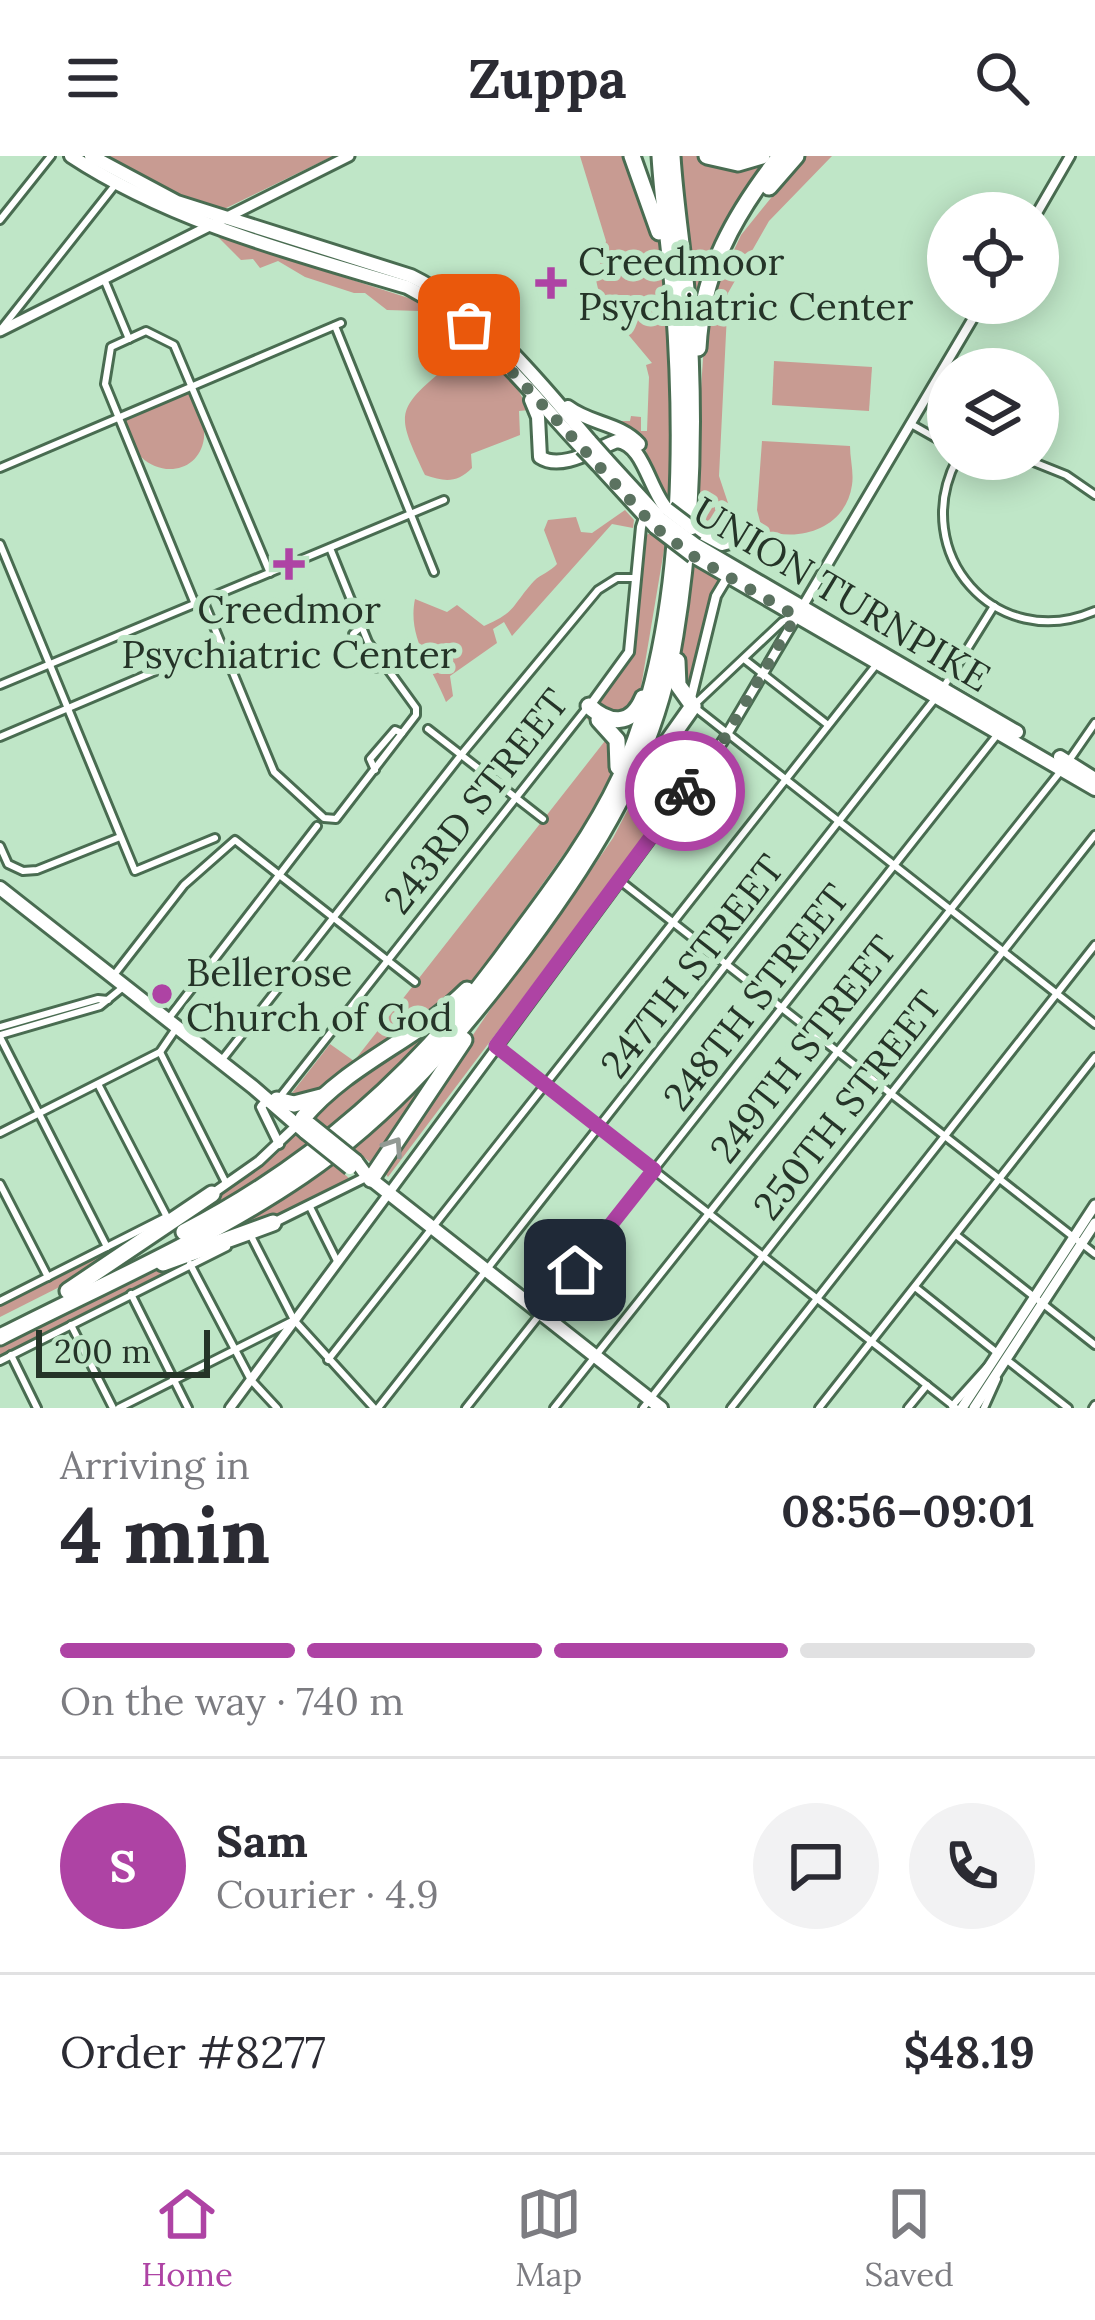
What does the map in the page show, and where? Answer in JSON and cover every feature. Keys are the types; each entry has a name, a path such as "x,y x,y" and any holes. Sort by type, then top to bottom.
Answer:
{"highway":[{"path":"632,156 660,234 676,339"},
{"path":"0,1336 253,1207 340,1147 435,1060 605,820 693,706 677,680 672,616 676,339 660,156"},
{"path":"672,156 689,340 690,468"},
{"path":"707,156 738,163 762,156"},
{"path":"605,820 640,725 672,616 703,304 718,251 745,202 780,156"},
{"path":"697,370 707,306 724,256 753,206 796,156"},
{"path":"588,708 613,721 636,712 672,616"},
{"path":"588,708 612,732 620,753 605,820"},
{"path":"304,1125 323,1096 355,1069 445,1010 518,946"},
{"path":"361,1172 500,991 518,946"},
{"path":"0,1325 221,1212 326,1141 418,1059 518,946"},
{"path":"272,1101 294,1104 323,1096"},
{"path":"68,1291 220,1189"},
{"path":"120,1276 272,1223"}],"main road":[{"name":"UNION TURNPIKE","path":"71,156 115,185 407,287 469,325 694,550 1065,765 1095,789"},
{"name":"UNION TURNPIKE","path":"91,156 220,222"},
{"path":"0,331 349,156"},
{"path":"522,374 538,418 540,458 552,464 626,442 636,449 657,515"},
{"path":"522,374 584,419 622,430 635,439 657,515"},
{"path":"657,515 722,544 734,541 743,531"},
{"name":"UNION TURNPIKE","path":"800,611 878,663 999,732 1095,779"},
{"path":"0,888 541,1313 651,1405"},
{"path":"974,1408 1095,1204"},
{"path":"1077,1240 1095,1223"},
{"path":"955,1407 998,1361"}],"street":[{"path":"0,220 51,156"},
{"path":"1049,192 1070,156"},
{"path":"0,331 115,185"},
{"path":"104,279 129,339"},
{"path":"27,296 36,313"},
{"path":"230,1408 727,735 970,324"},
{"path":"0,468 338,325 434,572"},
{"path":"270,572 174,346 146,331 111,347 105,384 118,418 274,772 324,818 342,815 416,715 416,708 362,626 330,548"},
{"path":"911,424 927,433"},
{"path":"1059,472 1095,495"},
{"path":"950,480 943,500 946,542 964,580 994,606 1026,620 1074,619 1095,611"},
{"path":"0,685 444,500"},
{"name":"243RD STREET","path":"272,1101 388,961 629,652 637,578 657,515"},
{"path":"0,544 135,871 215,838"},
{"path":"732,572 716,596 692,693 693,706 1095,1024"},
{"path":"221,1061 461,755 601,587 621,577 637,578"},
{"name":"247TH STREET","path":"376,1408 939,694 994,606"},
{"path":"693,706 782,622 800,611"},
{"path":"362,626 353,634 355,645 372,668 386,666"},
{"path":"0,737 205,650"},
{"path":"744,659 828,725"},
{"path":"328,1360 878,663"},
{"name":"249TH STREET","path":"554,1408 1095,723"},
{"path":"428,730 543,819"},
{"name":"248TH STREET","path":"466,1408 999,732"},
{"path":"0,1133 160,1052 172,1023 317,826"},
{"name":"250TH STREET","path":"651,1405 1095,835"},
{"path":"0,846 8,864 37,871 120,836"},
{"path":"107,1247 0,1033 112,1000 119,981 184,885 235,840 415,982"},
{"path":"619,880 1095,1254"},
{"path":"731,1408 1095,945"},
{"path":"496,1046 955,1407"},
{"path":"160,1052 220,1189"},
{"path":"819,1408 1095,1057"},
{"path":"98,1084 166,1217"},
{"path":"272,1101 261,1107 279,1144"},
{"path":"0,1301 220,1189 304,1125"},
{"path":"0,1360 251,1236 361,1172"},
{"path":"0,1184 48,1277"},
{"path":"309,1205 338,1262"},
{"path":"956,1234 1095,1345"},
{"path":"251,1236 294,1320 376,1408"},
{"path":"190,1264 251,1380 277,1408"},
{"path":"915,1287 998,1361 1068,1408"},
{"path":"131,1294 188,1408"},
{"path":"71,1325 116,1408 294,1320"},
{"path":"11,1355 37,1408"},
{"path":"983,1408 998,1361"},
{"path":"908,1408 927,1384"}],"shaded area":[{"path":"97,156 333,156 216,213"},
{"path":"580,156 629,156 657,229 664,273 673,454 670,507 663,501 644,445 601,421 604,415 611,421 641,417 641,431 647,431 646,365 652,363 601,302 596,280 606,241"},
{"path":"678,156 776,156 702,291 692,290"},
{"path":"805,156 832,156 769,221 728,293 719,476 737,530 723,540 692,523 705,329 715,291 741,235"},
{"path":"218,237 421,302 473,340 516,386 529,410 519,411 520,435 471,454 472,468 456,479 425,475 409,439 405,415 428,383 444,369 451,372 462,364 468,345 461,334 420,311 387,310 365,293 305,277 278,261 260,268 253,259 241,260"},
{"path":"774,361 872,367 869,411 772,405"},
{"path":"189,392 203,426 199,453 178,468 151,464 130,439 125,419"},
{"path":"762,441 850,446 852,485 848,500 831,522 805,533 762,529 757,510"},
{"path":"625,510 634,520 633,528 612,524 512,636 504,622 493,629 497,643 450,676 453,696 446,702 414,627 415,599 447,612 457,605 484,626 509,612 534,581 557,564 544,530 548,520 576,517 581,532 592,533"},
{"path":"650,533 665,544 641,687 629,711 605,713 595,704 634,650 645,536"},
{"path":"689,561 720,581 713,591 689,691 678,674 689,614"},
{"path":"589,717 611,737 613,770 583,827 480,972 442,1009 320,1094 288,1098 330,1044 354,1061 608,737"},
{"path":"664,756 651,788 665,809 388,1177 382,1169 613,838 649,769"},
{"path":"447,1013 421,1045 329,1130 310,1115 324,1100"},
{"path":"458,1042 376,1167 350,1146"},
{"path":"293,1134 311,1146 149,1244 260,1165"},
{"path":"332,1163 351,1180 245,1232 184,1254 299,1187"},
{"path":"170,1219 115,1259 0,1317 0,1305"},
{"path":"214,1248 0,1357 0,1345 142,1274"}],"way so far":[{"path":"469,325 644,518 693,556 796,616 723,741 685,791"}],"place":[{"name":"Creedmoor Psychiatric Center","path":"551,283"},
{"name":"Creedmor Psychiatric Center","path":"289,564"},
{"name":"Bellerose Church of God","path":"162,994"}],"route":[{"path":"575,1270 654,1170 496,1046 685,791"}]}
